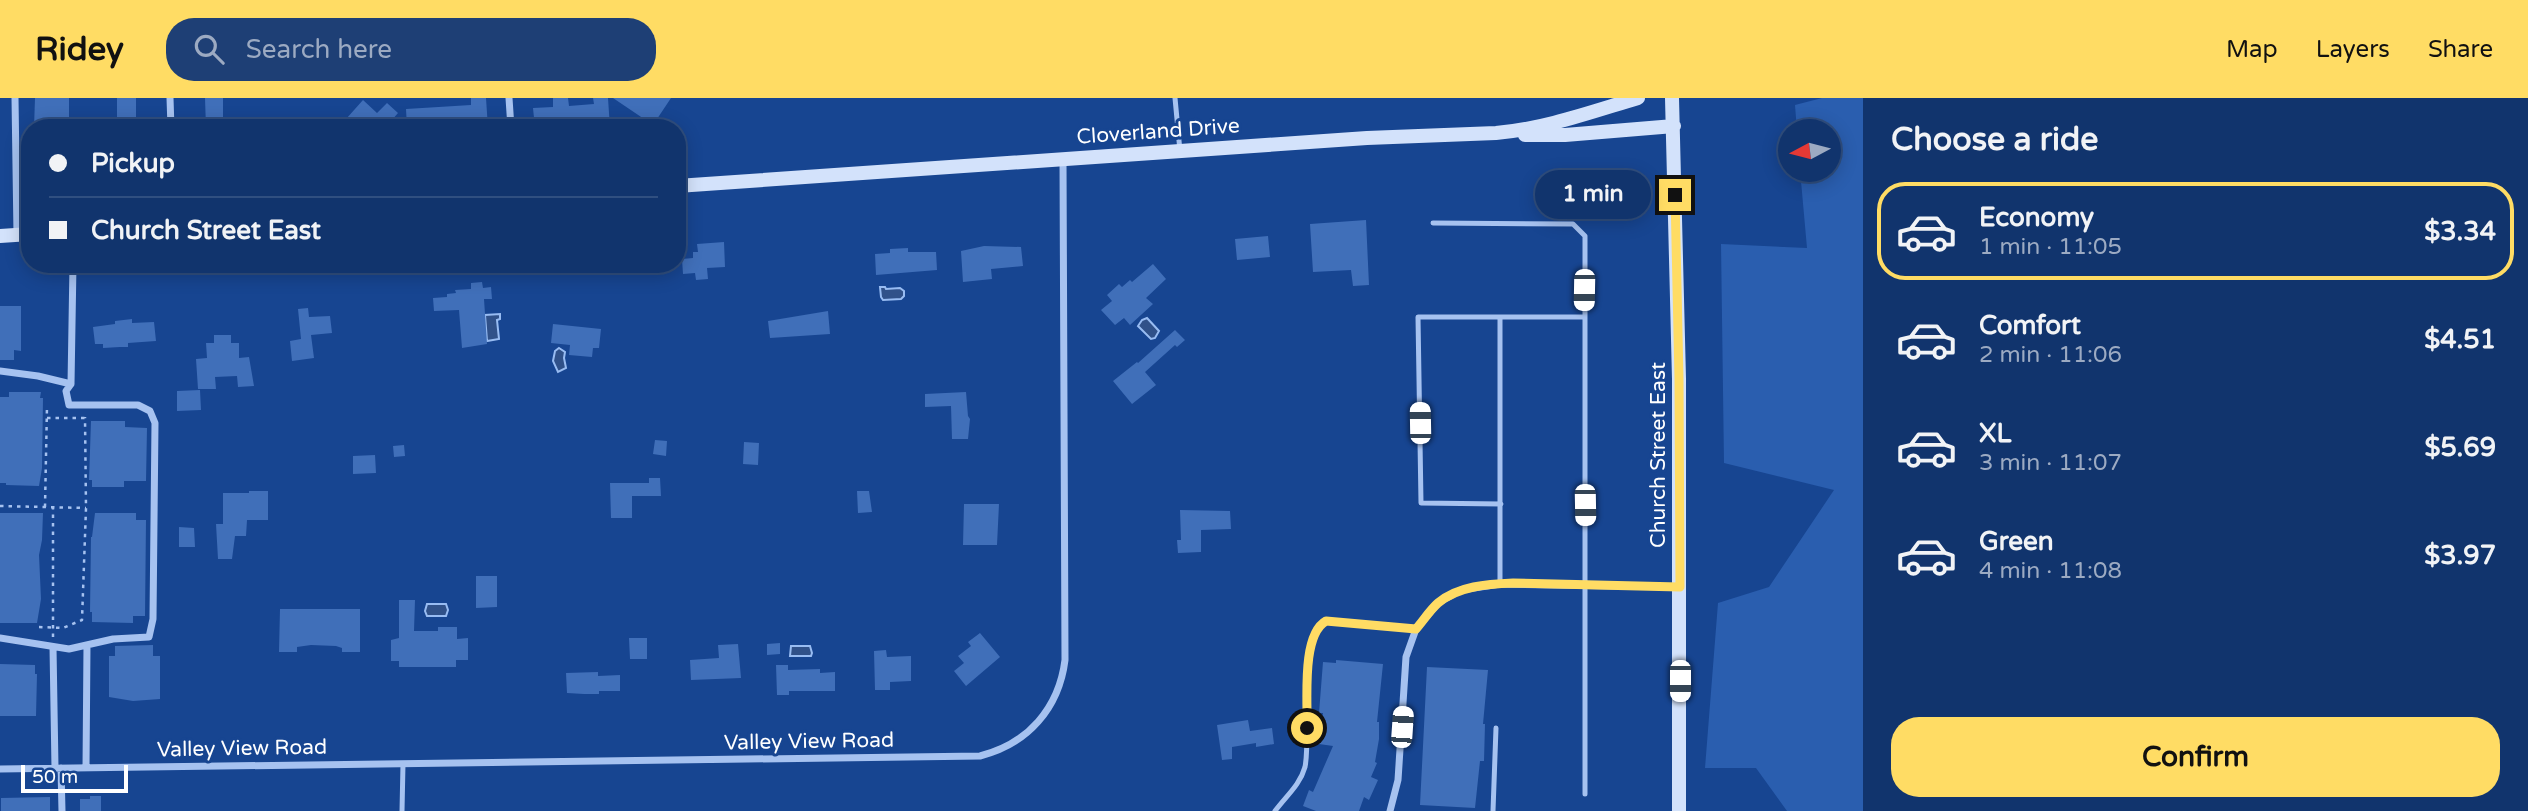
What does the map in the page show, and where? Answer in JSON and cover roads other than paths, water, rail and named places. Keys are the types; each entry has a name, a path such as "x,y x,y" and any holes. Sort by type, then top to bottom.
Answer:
{"street":[{"path":"15,98 21,201"},
{"path":"170,98 171,119"},
{"path":"509,98 510,119"},
{"name":"Cloverland Drive","path":"686,185 1367,138 1496,133 1566,120 1638,98"},
{"name":"Church Street East","path":"1672,98 1679,379 1679,811"},
{"path":"1496,133 1565,135 1674,126"},
{"name":"Valley View Road","path":"0,769 980,756 1002,749 1030,731 1045,713 1056,696 1065,660 1063,159"},
{"path":"0,236 21,235"},
{"path":"0,638 53,648 76,648 113,639 149,638 153,620 155,423 150,411 138,405 69,405 66,391 71,384 74,273"},
{"path":"0,371 71,384"},
{"path":"1390,811 1398,780 1406,657 1416,629 1438,603 1461,590 1500,584 1680,587"},
{"path":"86,768 87,645"},
{"path":"53,648 62,811"}],"lane":[{"path":"1175,98 1180,151"},
{"path":"1433,223 1573,224 1585,236 1585,794"},
{"path":"1500,504 1421,503 1418,317 1583,317"},
{"path":"1500,317 1500,584"},
{"path":"1275,811 1296,787 1305,767 1308,660 1317,629 1326,621 1336,621 1416,629"},
{"path":"1493,811 1496,728"},
{"path":"402,811 403,764"}]}
